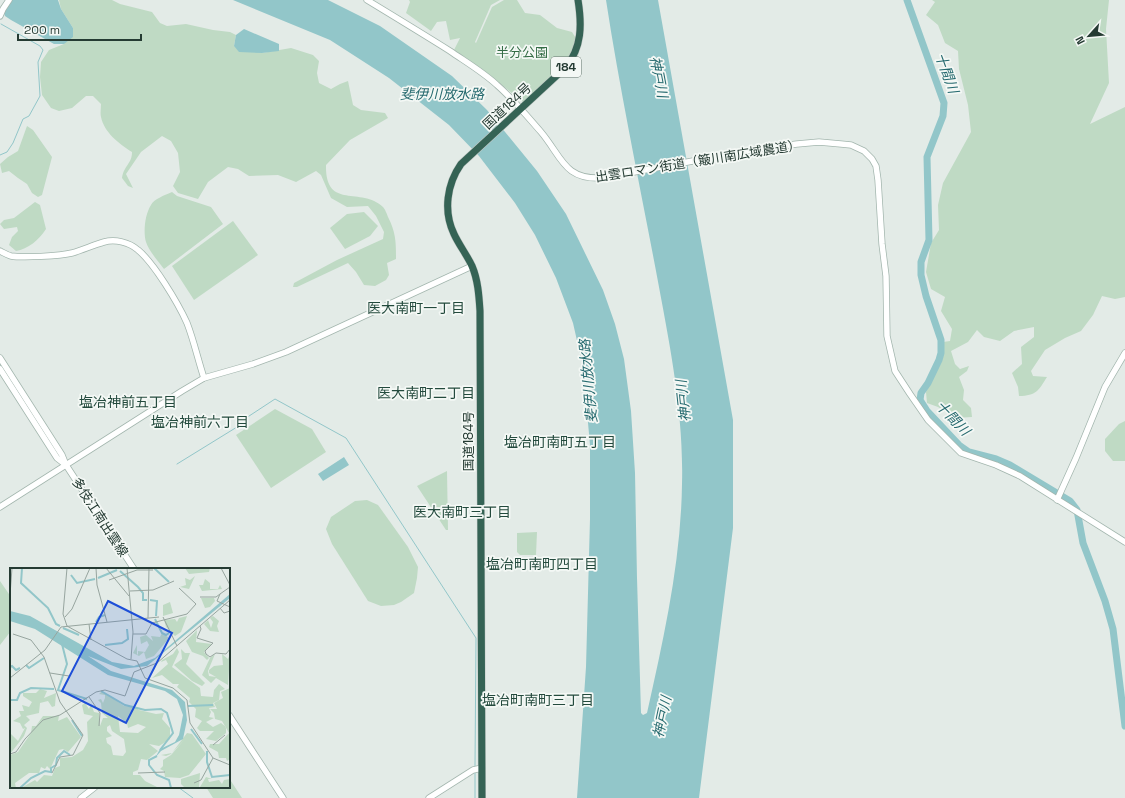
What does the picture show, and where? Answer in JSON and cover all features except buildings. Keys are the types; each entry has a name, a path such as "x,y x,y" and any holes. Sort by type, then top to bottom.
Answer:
{"highway":[{"name":"国道184号","path":"482,798 480,311 478,290 472,266 453,233 448,219 448,201 454,175 461,164 566,67 576,53 580,36 580,12 578,0"}],"street":[{"path":"0,16 9,0"},
{"name":"出雲ロマン街道（簸川南広域農道）","path":"367,0 476,68 497,85 521,109 544,136 564,164 576,174 590,178 619,175 757,148 819,142 851,145 864,151 872,159 876,166 878,180 882,244 886,276 887,336 894,371 928,420 961,452 996,464 1020,476 1125,542"},
{"path":"0,251 11,256 55,255 71,253 104,242 113,241 124,242 138,249 158,274 180,308 204,378"},
{"path":"0,507 204,378 253,364 286,352 472,266"},
{"path":"1057,500 1106,387 1125,353"},
{"name":"多伎江南出雲線","path":"0,358 62,455 66,465 133,568"},
{"name":"多伎江南出雲線","path":"0,369 57,458 66,465"},
{"path":"230,717 283,798"},
{"path":"429,798 473,770 482,768"},
{"path":"81,798 94,788"}],"green space":[{"path":"59,0 112,0 120,4 152,12 160,23 167,26 186,24 230,32 236,35 234,46 262,53 291,48 313,55 319,61 317,73 319,83 331,89 348,81 353,105 361,110 385,113 388,118 350,140 326,165 327,179 331,188 338,193 365,198 374,201 383,207 393,228 396,248 396,259 387,263 389,275 386,280 375,286 364,285 348,263 297,287 293,287 294,283 337,260 383,239 384,232 376,216 368,206 347,207 331,198 321,175 316,171 296,182 278,175 249,176 238,169 228,167 208,182 198,199 178,193 173,186 180,172 178,153 171,141 162,136 141,152 126,174 133,188 128,186 122,178 124,170 131,159 132,152 117,141 105,128 101,115 101,104 93,96 86,96 72,108 59,111 51,108 42,95 40,77 41,62 49,50 64,44 73,28 61,9"},
{"name":"半分公園","path":"409,0 500,0 491,5 475,42 476,43 492,7 504,0 517,0 525,13 540,15 557,28 572,32 577,40 567,62 540,89 523,102 488,74 454,50 460,38 450,40 446,21 437,22 431,31 406,13 410,2"},
{"path":"932,0 1109,0 1106,29 1109,83 1090,124 1125,107 1125,297 1115,299 1102,296 1093,315 1081,331 1065,338 1045,350 1031,371 1033,376 1047,377 1039,389 1025,396 1019,396 1018,387 1012,373 1022,364 1021,347 1034,337 1034,327 1014,331 1000,341 984,337 977,330 968,342 951,351 955,364 960,369 969,366 967,371 959,377 964,390 963,400 971,408 972,417 955,418 938,407 927,403 926,392 942,358 943,342 950,341 952,329 941,311 945,297 931,289 926,272 931,243 939,230 938,205 943,183 971,132 968,105 959,69 958,51 945,43 938,25 926,15 935,2"},
{"path":"27,126 33,130 52,157 42,195 38,197 32,193 27,184 9,171 2,173 0,164 18,151"},
{"path":"172,192 177,196 211,207 223,224 164,269 147,245 145,238 145,223 147,213 152,203 160,197"},
{"path":"35,202 40,205 46,229 33,243 16,251 9,245 12,237 18,231 17,227 4,229 0,224 4,220 14,218"},
{"path":"364,212 378,226 370,236 345,249 330,228 347,214"},
{"path":"233,221 258,255 194,300 172,266"},
{"path":"275,409 312,429 326,452 271,488 236,435"},
{"path":"1125,421 1125,461 1113,461 1105,451 1105,439 1119,424"},
{"path":"447,471 448,530 446,530 417,486"},
{"path":"367,500 378,505 408,547 418,567 414,593 394,605 381,606 368,601 332,544 326,529 331,517 355,501"},
{"path":"537,532 536,555 520,555 517,552 517,533"},
{"path":"0,581 10,596 10,632 0,645"},
{"path":"230,780 242,798 213,798 207,788 230,788"}],"water":[{"path":"12,0 58,0 61,9 73,28 73,37 64,44 54,44 11,20 5,16 4,13"},
{"path":"233,0 328,0 380,26 452,76 487,110 537,171 566,214 603,290 615,324 624,359 631,411 635,473 641,713 643,715 647,713 675,570 681,513 681,430 675,377 623,102 606,0 658,0 733,420 733,528 699,798 577,798 586,667 590,519 590,445 583,367 573,323 556,278 535,235 515,203 479,156 449,125 389,78 330,40"},
{"path":"244,29 279,44 279,51 262,53 239,52 234,46 236,35"},
{"path":"344,457 349,465 323,481 318,474"}],"waterway":[{"name":"十間川","path":"907,0 944,103 943,116 927,157 929,240 921,262 921,275 926,296 941,340 941,353 928,383 921,393 920,400 927,411 959,445 969,452 996,459 1010,465 1070,501 1077,510 1083,543 1105,601 1113,629 1125,726"},
{"path":"0,155 7,152 13,143 23,119 29,116 40,96 38,62 43,50 40,46 1,24"},
{"path":"177,464 237,427 243,420 275,399 346,438 476,638 475,766"},
{"path":"475,772 475,798"},
{"path":"179,788 193,798"}],"district":[{"name":"医大南町一丁目","path":"416,308"},
{"name":"医大南町二丁目","path":"426,393"},
{"name":"塩冶神前五丁目","path":"128,402"},
{"name":"塩冶神前六丁目","path":"200,422"},
{"name":"塩冶町南町五丁目","path":"560,442"},
{"name":"医大南町三丁目","path":"462,512"},
{"name":"塩冶町南町四丁目","path":"542,564"},
{"name":"塩冶町南町三丁目","path":"538,700"}],"water label":[{"name":"神戸川","path":"659,77"},
{"name":"斐伊川放水路","path":"442,94"},
{"name":"斐伊川放水路","path":"588,381"},
{"name":"神戸川","path":"683,401"},
{"name":"神戸川","path":"662,717"}]}
